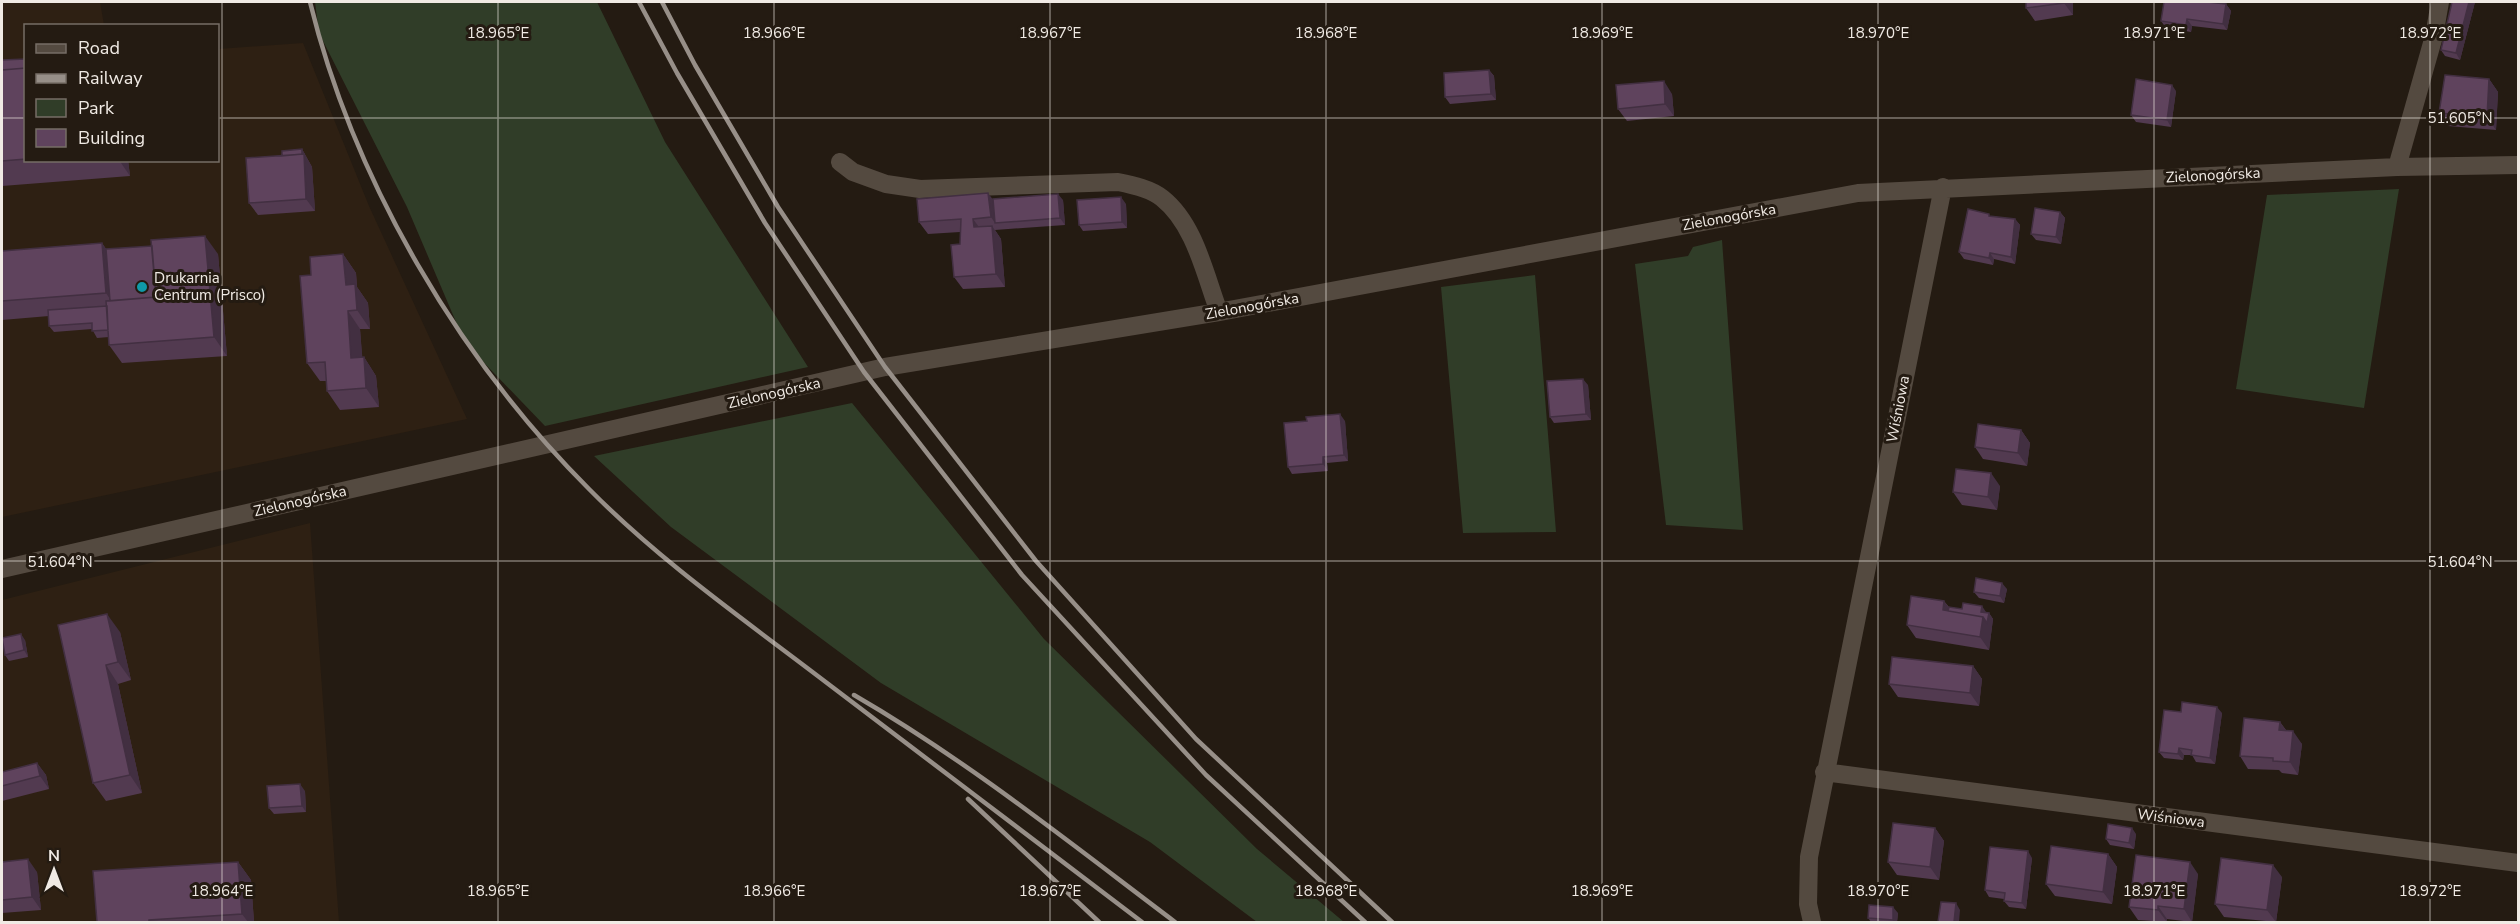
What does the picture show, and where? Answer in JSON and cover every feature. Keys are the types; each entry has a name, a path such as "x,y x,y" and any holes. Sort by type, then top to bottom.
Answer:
{"street":[{"path":"2397,167 2434,36 2440,2"},
{"path":"840,162 853,172 886,184 920,189 1118,182 1137,186 1162,198 1188,230 1219,312"},
{"name":"Zielonogórska","path":"2,569 885,367 1219,312 1858,194 1943,187 2397,167 2518,165"},
{"name":"Wiśniowa","path":"1812,922 1808,904 1809,857 1824,772 1943,187"},
{"name":"Wiśniowa","path":"1824,772 2518,863"}],"shaded area":[{"path":"2,2 100,2 104,24 24,24 24,162 219,162 219,49 303,43 369,206 467,419 2,517"},
{"path":"310,523 339,922 2,922 2,600"}],"green space":[{"path":"315,2 597,2 665,142 808,367 545,426 465,343 407,207 319,33"},
{"path":"2399,189 2364,408 2236,389 2267,195"},
{"path":"1722,240 1743,530 1666,525 1635,264 1688,256 1693,247"},
{"path":"1535,275 1556,532 1463,533 1441,287"},
{"path":"852,403 1044,639 1257,849 1344,922 1257,922 1150,842 881,683 671,527 594,456"}],"building":[{"path":"2026,2 2064,2 2064,3 2026,8"},
{"path":"2164,2 2226,4 2223,24 2187,19 2186,25 2161,21"},
{"path":"2452,2 2469,2 2456,53 2441,50"},
{"path":"24,59 24,68 2,70 2,60"},
{"path":"24,68 24,159 2,161 2,70"},
{"path":"1489,70 1491,94 1445,97 1444,73"},
{"path":"2445,75 2489,79 2487,117 2439,113"},
{"path":"2136,79 2172,85 2167,120 2131,115"},
{"path":"1664,81 1665,104 1618,109 1616,85"},
{"path":"302,149 302,154 282,156 282,151"},
{"path":"304,154 306,199 249,203 246,158"},
{"path":"988,193 991,217 973,219 974,227 992,226 996,274 954,277 951,245 960,244 961,219 919,222 917,199"},
{"path":"1058,194 1060,218 995,223 993,199"},
{"path":"1121,197 1122,222 1079,225 1077,200"},
{"path":"2035,208 2060,212 2056,237 2031,234"},
{"path":"1968,209 1989,214 1989,216 2015,219 2011,257 1990,253 1989,258 1959,252"},
{"path":"205,236 214,337 109,345 106,301 156,297 151,240"},
{"path":"102,243 106,293 2,301 2,251"},
{"path":"152,246 156,297 110,301 106,249"},
{"path":"343,254 346,285 355,284 357,310 348,311 351,358 364,357 366,388 327,391 325,362 307,363 300,276 311,275 310,257"},
{"path":"107,306 108,330 92,331 92,323 49,326 48,310"},
{"path":"1583,379 1586,414 1550,417 1547,381"},
{"path":"1340,414 1344,455 1323,457 1323,464 1288,467 1284,423 1307,421 1306,417"},
{"path":"1978,424 2021,430 2018,453 1975,447"},
{"path":"1956,469 1991,473 1988,497 1953,492"},
{"path":"1976,578 2002,583 2000,596 1974,592"},
{"path":"1911,596 1944,601 1943,610 1983,617 1980,637 1907,625"},
{"path":"1963,603 1982,606 1981,612 1989,613 1987,623 1983,617 1948,611 1949,607 1962,609"},
{"path":"107,614 118,662 106,665 130,775 93,783 58,625"},
{"path":"21,634 24,650 5,655 2,638"},
{"path":"1892,657 1973,666 1970,693 1889,684"},
{"path":"2182,702 2217,707 2210,758 2191,755 2192,750 2179,748 2178,754 2159,752 2164,710 2181,712"},
{"path":"2244,718 2280,722 2279,730 2293,731 2290,762 2273,761 2273,758 2240,756"},
{"path":"37,763 40,776 2,786 2,772"},
{"path":"300,784 302,806 269,808 267,786"},
{"path":"1893,823 1935,828 1930,867 1888,862"},
{"path":"2108,824 2132,828 2129,843 2106,839"},
{"path":"2051,846 2108,854 2103,892 2046,884"},
{"path":"1990,847 2028,851 2022,903 2004,901 2005,893 1985,890"},
{"path":"2136,855 2190,862 2184,909 2158,906 2158,910 2129,907"},
{"path":"2221,858 2273,865 2267,910 2215,904"},
{"path":"28,859 32,897 2,900 2,862"},
{"path":"238,862 242,914 149,920 149,922 97,922 93,871"},
{"path":"1941,902 1956,903 1954,922 1938,922"},
{"path":"1869,905 1893,907 1893,920 1868,918"}],"railway":[{"path":"310,2 329,69 354,135 383,200 417,264 455,325 541,438 617,516 675,566 1142,922"},
{"path":"639,2 677,73 765,223 864,372 1022,575 1206,775 1365,922"},
{"path":"662,2 695,65 778,207 885,367 1036,561 1196,739 1392,922"},
{"path":"854,695 978,775 1175,922"},
{"path":"968,799 1099,922"}],"place":[{"name":"Drukarnia Centrum (Prisco)","path":"142,287"}]}
